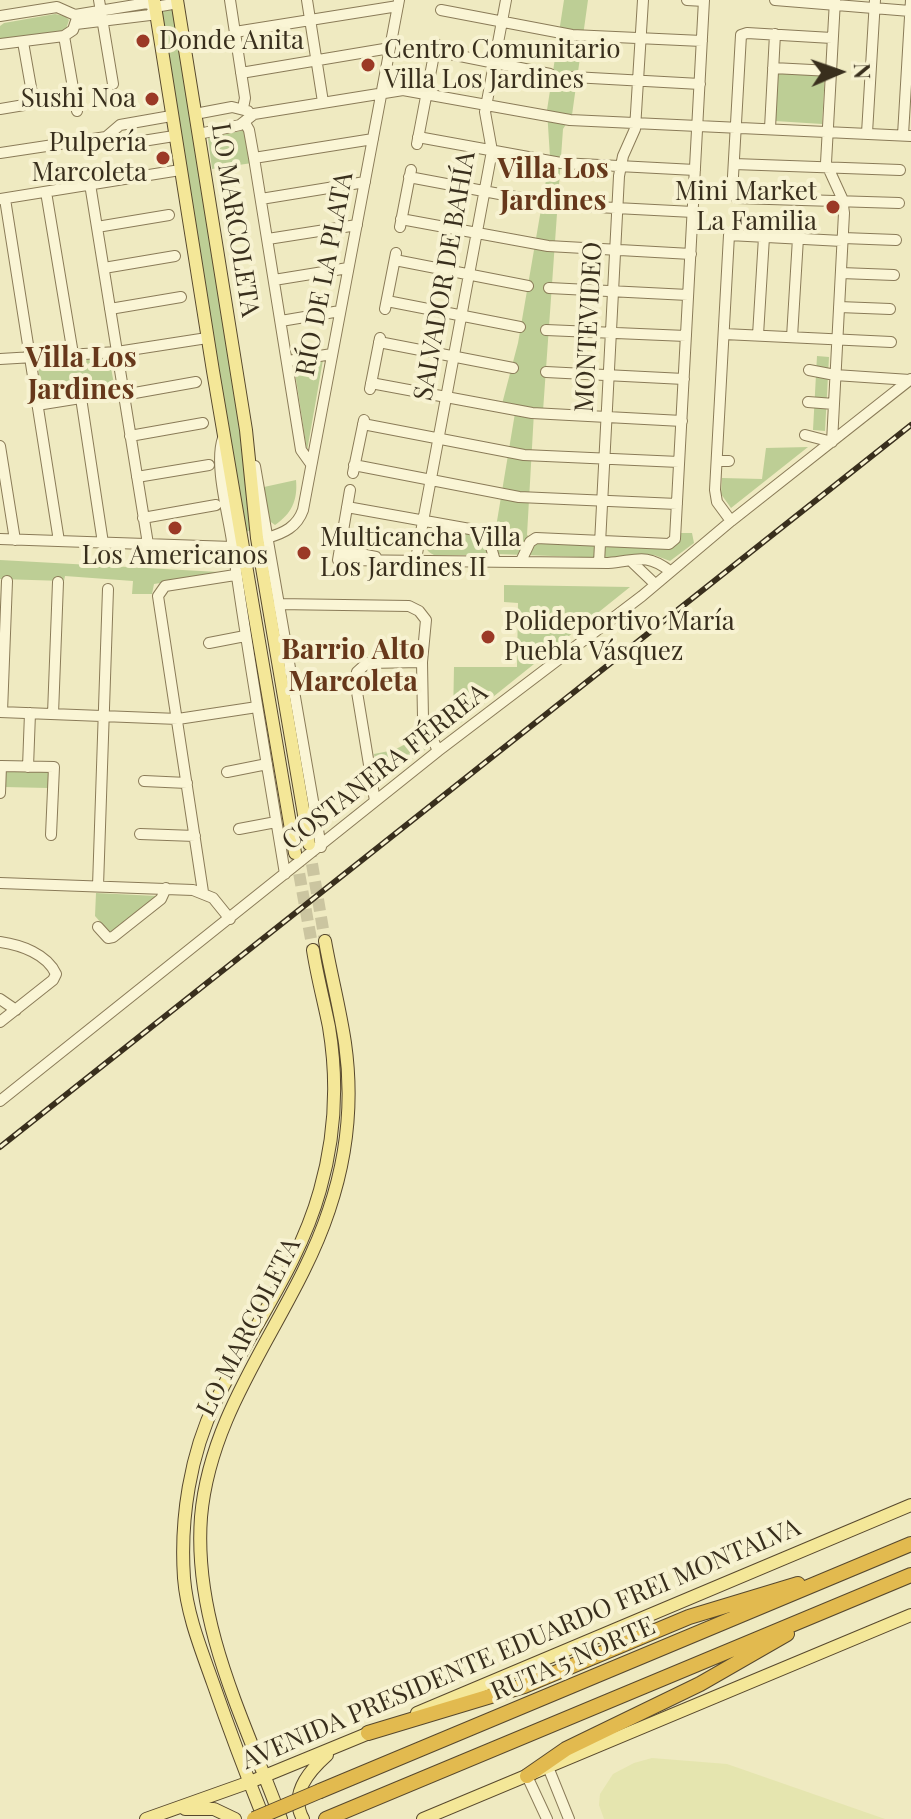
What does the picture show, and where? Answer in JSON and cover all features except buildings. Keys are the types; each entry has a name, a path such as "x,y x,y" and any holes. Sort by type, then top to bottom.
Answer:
{"highway":[{"name":"RUTA 5 NORTE","path":"254,1819 911,1544"},
{"path":"368,1733 533,1683 712,1609 840,1574"},
{"name":"RUTA 5 NORTE","path":"329,1818 911,1575"},
{"path":"527,1776 566,1749 700,1684 839,1604"}],"main road":[{"name":"LO MARCOLETA","path":"177,2 246,430 257,538 315,845"},
{"name":"LO MARCOLETA","path":"154,4 207,338 295,853"},
{"path":"213,371 236,367"},
{"path":"225,433 246,430"},
{"name":"LO MARCOLETA","path":"281,1819 217,1651 205,1603 201,1568 202,1514 208,1476 224,1423 294,1290 322,1230 336,1189 345,1145 347,1063 325,941"},
{"name":"LO MARCOLETA","path":"264,1819 196,1636 184,1581 186,1516 193,1473 208,1419 288,1269 307,1229 321,1186 334,1097 332,1052 313,950"},
{"path":"244,1348 248,1355 256,1359"},
{"path":"233,1369 245,1379"},
{"name":"AVENIDA PRESIDENTE EDUARDO FREI MONTALVA","path":"146,1819 265,1776 911,1505"},
{"path":"423,1819 911,1615"},
{"path":"303,1819 298,1804 303,1782 313,1768 339,1745"},
{"path":"170,1811 214,1809 235,1819"}],"street":[{"path":"230,0 245,98 243,108"},
{"path":"307,0 323,102"},
{"name":"SALVADOR DE BAHÍA","path":"416,559 492,151 486,105 506,0"},
{"name":"MONTEVIDEO","path":"599,563 620,167 636,123 643,0"},
{"path":"521,561 534,539 673,543 704,0 687,0"},
{"path":"775,0 874,4 910,11"},
{"path":"199,134 245,123 254,114 403,90 555,118 907,136 911,0"},
{"path":"77,111 64,36 75,20 101,11 150,15 154,4 177,2"},
{"path":"235,32 399,3"},
{"name":"RÍO DE LA PLATA","path":"267,538 287,530 299,519 399,3"},
{"path":"805,435 832,442 843,203 827,169 835,3"},
{"path":"0,16 17,6 60,4 75,20"},
{"path":"867,133 874,4"},
{"path":"441,9 572,35 702,41"},
{"path":"101,11 113,84"},
{"path":"832,38 743,34 733,196 899,203"},
{"path":"770,128 775,34"},
{"path":"0,44 64,36"},
{"path":"0,109 30,104 32,93 23,42"},
{"path":"241,73 390,48"},
{"path":"550,74 435,48 417,140 561,163 695,170"},
{"path":"773,68 831,71"},
{"path":"573,77 700,84"},
{"path":"195,114 232,107 254,114"},
{"path":"106,137 120,125 171,116"},
{"path":"245,123 249,130 268,239 301,450 311,464"},
{"path":"0,153 106,137 124,144 174,136"},
{"path":"254,158 373,139"},
{"path":"734,164 900,170"},
{"path":"59,541 2,199 180,170"},
{"path":"691,254 548,246 401,223 410,174 558,205 693,212"},
{"path":"261,199 365,182"},
{"path":"90,184 148,544"},
{"path":"46,192 73,354"},
{"path":"97,227 169,215"},
{"path":"268,239 357,225"},
{"path":"731,521 716,499 719,429 726,397 722,365 729,235 896,240"},
{"path":"758,335 764,237"},
{"path":"792,337 798,238"},
{"path":"104,268 175,256"},
{"path":"520,327 386,305 396,256 528,286"},
{"path":"274,280 348,268"},
{"path":"841,273 894,275"},
{"path":"549,288 688,295"},
{"path":"110,309 181,297"},
{"path":"839,307 890,309"},
{"path":"281,321 340,311"},
{"path":"546,330 686,336"},
{"path":"724,334 891,342"},
{"path":"0,359 117,352 207,338"},
{"path":"513,368 379,339 370,386 526,412 682,421"},
{"path":"288,361 332,354"},
{"path":"722,365 734,365"},
{"path":"809,370 835,375 910,379"},
{"path":"546,372 684,379"},
{"name":"COSTANERA FÉRREA","path":"0,1101 230,919 315,845 655,584 910,379"},
{"path":"37,405 196,382"},
{"path":"81,398 103,543"},
{"path":"808,402 834,404"},
{"path":"677,504 519,497 354,469 363,422 524,455 679,462"},
{"path":"130,436 203,423"},
{"path":"719,429 731,430"},
{"name":"LO MARCOLETA","path":"225,433 220,447 235,575 285,874"},
{"name":"LO MARCOLETA","path":"247,446 254,461 315,845"},
{"path":"0,449 4,494 15,540"},
{"path":"717,461 729,461"},
{"path":"137,477 209,465"},
{"path":"350,490 339,555 382,559 599,563 651,559 670,571"},
{"path":"143,518 216,505"},
{"path":"347,507 481,531 489,540 495,561"},
{"path":"0,539 232,547 245,555"},
{"path":"632,562 655,584"},
{"path":"203,892 158,599 160,590 168,586 235,575"},
{"path":"7,581 1,712 178,719 257,707"},
{"path":"53,714 58,582"},
{"path":"98,886 108,589"},
{"path":"278,604 413,607 419,611 426,620 422,662 423,718 438,751"},
{"path":"209,643 245,636"},
{"path":"375,801 355,680 357,672 367,663 422,662"},
{"path":"28,767 30,713"},
{"path":"227,772 267,764"},
{"path":"0,793 1,766 54,767 51,835"},
{"path":"144,781 187,783"},
{"path":"239,829 276,822"},
{"path":"140,834 195,836"},
{"path":"0,883 203,892 217,901 230,919"},
{"path":"98,927 106,937 111,938 161,899 166,888"},
{"path":"0,942 31,951 46,961 56,974 53,980 0,1022"},
{"path":"0,999 16,1010"},
{"path":"548,1767 569,1819"},
{"path":"527,1776 547,1819"}],"green space":[{"path":"157,0 171,0 255,528 244,533"},
{"path":"564,0 588,0 572,115 563,129 543,411 534,412 527,535 536,542 675,545 679,533 692,533 694,543 670,561 654,555 609,558 497,554 493,545 516,407 502,404 518,343 550,157 547,110"},
{"path":"55,14 69,20 65,32 0,42 0,26 4,23"},
{"path":"778,71 825,73 822,124 775,121"},
{"path":"245,130 252,163 212,169 208,138"},
{"path":"817,356 829,357 825,431 813,430"},
{"path":"109,357 114,384 42,396 37,361"},
{"path":"323,360 307,451 294,366"},
{"path":"808,447 731,508 721,494 722,478 762,479 766,448"},
{"path":"296,480 292,506 275,525 268,520 264,487"},
{"path":"429,527 485,535 490,555 434,555 426,547"},
{"path":"0,560 219,572 154,584 152,594 132,594 133,581 65,576 64,581 0,579"},
{"path":"504,585 630,587 458,725 453,719 454,667 517,667 518,603 504,602"},
{"path":"421,736 426,749 378,785 374,754 394,750"},
{"path":"5,771 48,772 48,788 4,787"},
{"path":"96,893 157,896 111,934 95,916"},
{"path":"652,1758 727,1764 885,1819 604,1819 599,1805 600,1794 613,1774"}],"tunnel":[{"path":"309,846 325,941"},
{"path":"296,856 313,950"}],"railway":[{"path":"0,1147 911,425"}],"place":[{"name":"Donde Anita","path":"143,41"},
{"name":"Centro Comunitario Villa Los Jardines","path":"368,65"},
{"name":"Sushi Noa","path":"152,99"},
{"name":"Pulpería Marcoleta","path":"163,158"},
{"name":"Mini Market La Familia","path":"833,207"},
{"name":"Los Americanos","path":"175,528"},
{"name":"Multicancha Villa Los Jardines II","path":"304,553"},
{"name":"Polideportivo María Puebla Vásquez","path":"488,637"}],"district":[{"name":"Villa Los Jardines","path":"553,185"},
{"name":"Villa Los Jardines","path":"81,374"},
{"name":"Barrio Alto Marcoleta","path":"353,666"}]}
